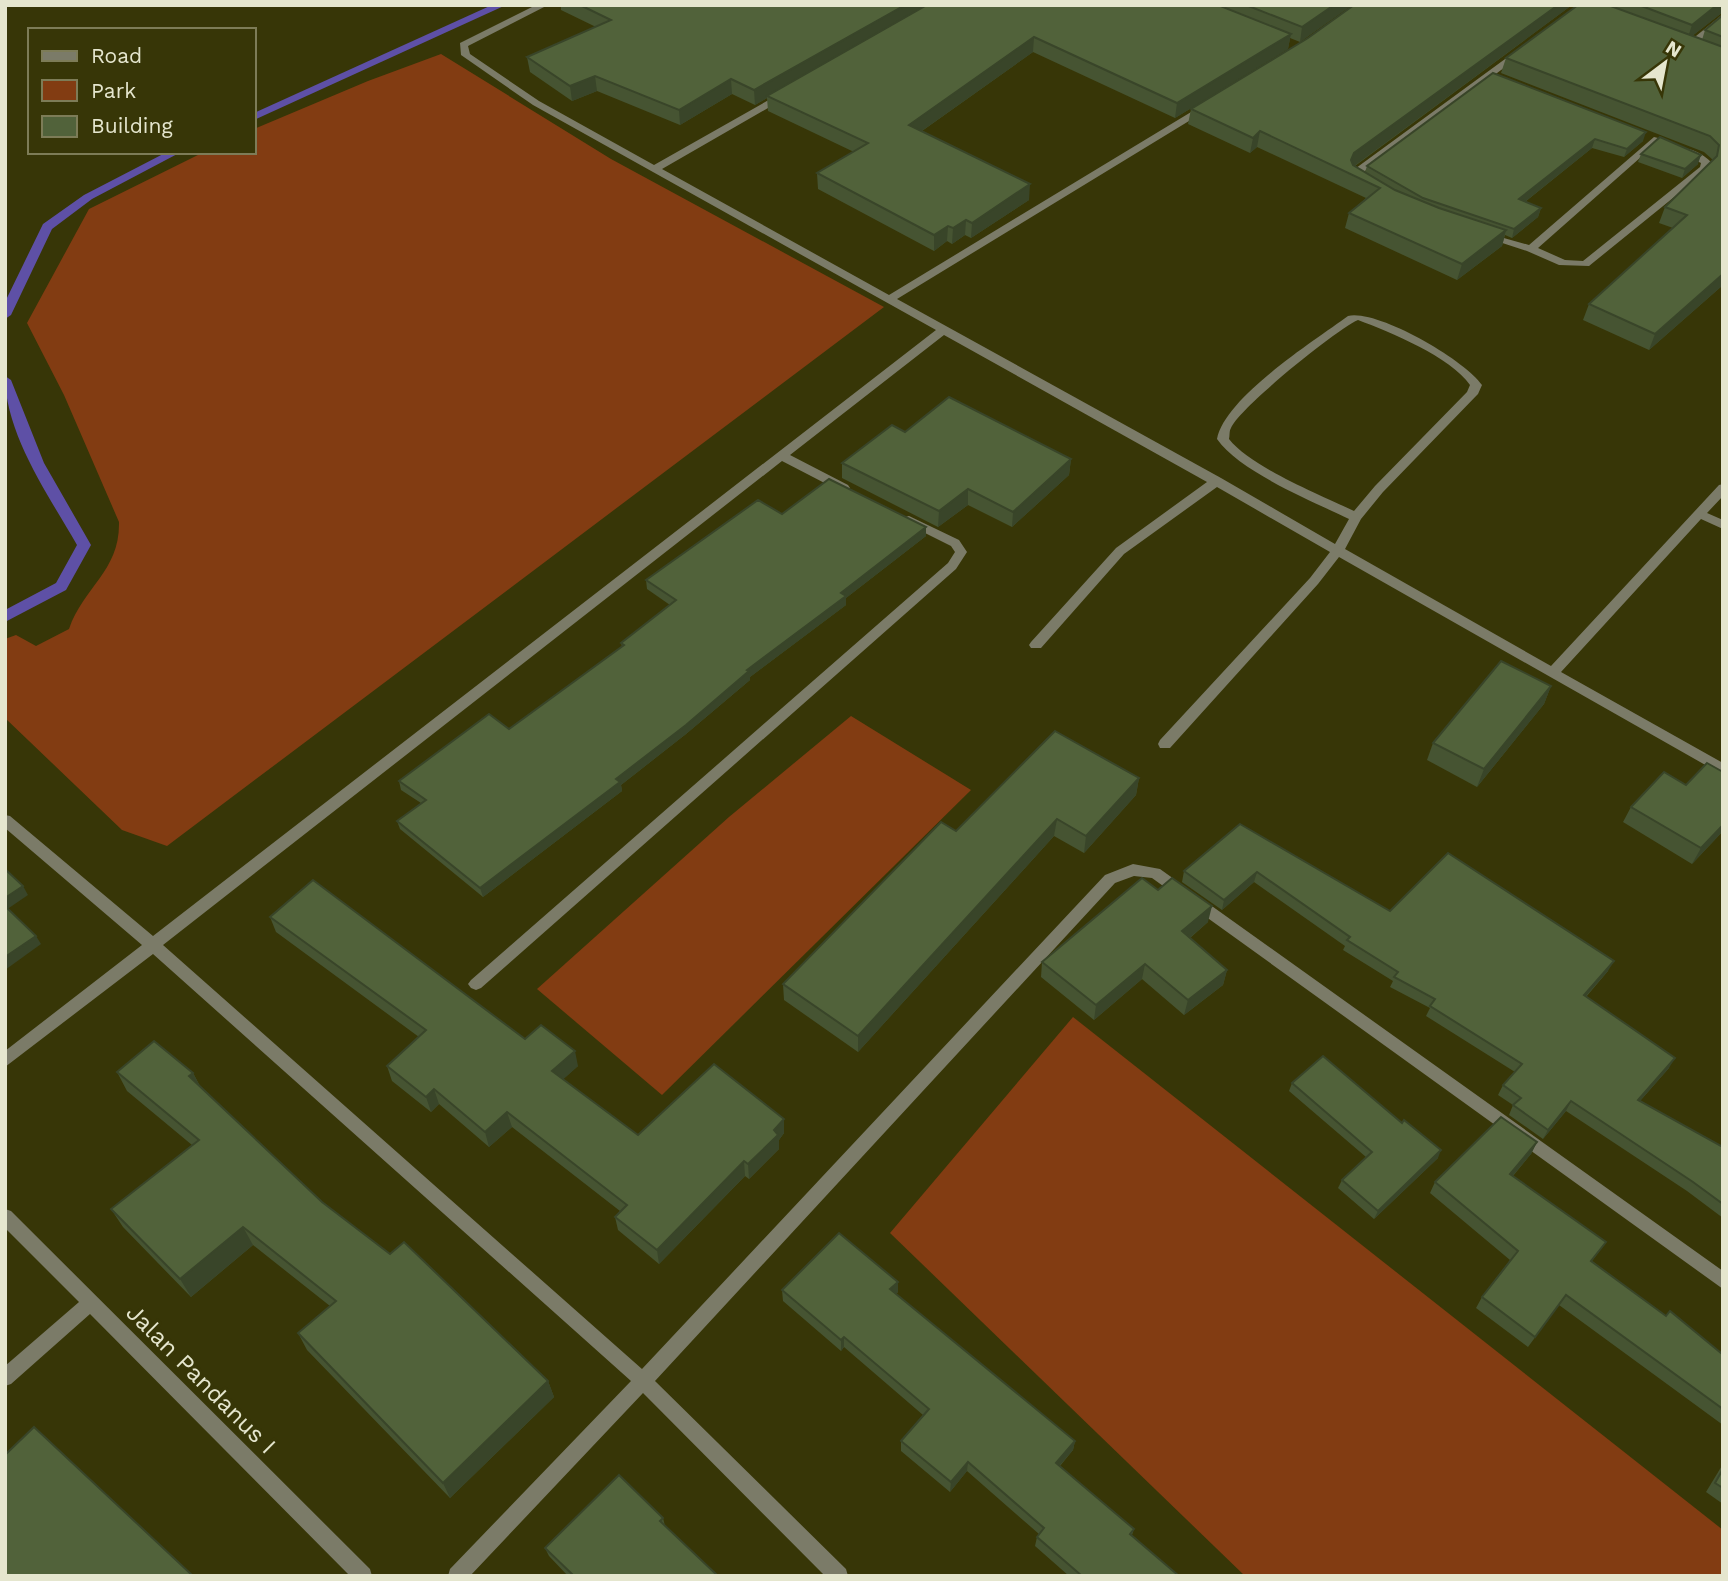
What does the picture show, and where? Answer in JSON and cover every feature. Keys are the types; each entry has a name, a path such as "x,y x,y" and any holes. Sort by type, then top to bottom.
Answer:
{"street":[{"path":"544,5 463,45 466,55 536,103 1217,481 1723,770"},
{"path":"1688,47 1723,17"},
{"path":"1676,43 1699,51"},
{"path":"1371,187 1359,180 1356,173 1531,45"},
{"path":"1489,75 1502,80"},
{"path":"654,169 799,87"},
{"path":"888,300 1217,100"},
{"path":"1642,135 1666,144"},
{"path":"1531,249 1654,140"},
{"path":"1481,234 1531,249 1563,263 1585,264 1704,168 1706,162 1699,156 1677,148"},
{"path":"1165,744 1314,582 1338,550 1356,517 1379,489 1472,394 1476,385 1474,377 1452,361 1359,317 1352,318 1266,383 1226,421 1221,432 1223,442 1233,451 1276,477 1356,517"},
{"path":"5,1060 943,330"},
{"path":"783,457 860,496"},
{"path":"1036,645 1120,551 1217,481"},
{"path":"1552,673 1723,488"},
{"path":"476,984 952,566 961,552 955,543 896,514"},
{"path":"1700,514 1723,525"},
{"path":"5,820 153,945 643,1381 839,1576"},
{"path":"457,1576 643,1381 1110,879 1133,870 1155,873 1723,1281"},
{"name":"Jalan Pandanus I","path":"5,1216 363,1576"},
{"path":"5,1378 91,1303"}],"green space":[{"path":"441,54 611,159 884,307 167,846 122,830 5,718 5,639 16,635 36,646 69,629 83,601 108,566 118,539 119,522 64,395 27,323 89,209 200,154 256,154 256,128"},
{"path":"851,716 971,790 662,1095 537,989 729,817"},
{"path":"1073,1017 1723,1530 1723,1576 1245,1576 890,1233"}],"building":[{"path":"580,5 905,5 754,90 731,79 679,110 595,76 570,86 527,57 611,20"},
{"path":"927,5 1218,5 1291,34 1177,103 1034,37 909,125 1030,184 972,223 966,220 953,228 948,226 934,235 817,173 868,143 767,96"},
{"path":"1246,5 1334,5 1302,27"},
{"path":"1354,5 1558,5 1354,153 1351,160 1353,165 1395,190 1506,230 1462,264 1349,213 1380,188 1260,131 1253,138 1191,109 1308,38"},
{"path":"1578,5 1608,5 1723,47 1723,274 1655,334 1589,304 1687,215 1665,207 1717,156 1719,145 1710,136 1506,58"},
{"path":"1639,5 1717,5 1692,25"},
{"path":"1723,15 1723,37 1705,30"},
{"path":"1493,73 1646,132 1627,149 1595,139 1519,199 1541,208 1514,229 1423,198 1367,166"},
{"path":"1660,137 1701,155 1685,169 1641,154"},
{"path":"949,397 1071,459 1013,512 968,489 939,511 842,463 892,425 905,432"},
{"path":"829,479 926,527 841,593 846,596 747,670 749,671 686,725 616,779 620,782 480,888 397,821 426,800 399,781 489,714 509,729 624,645 621,643 676,600 646,580 758,500 782,514"},
{"path":"1501,661 1551,686 1484,769 1433,743"},
{"path":"1055,731 1139,778 1086,836 1057,819 858,1036 783,984 941,822 956,831"},
{"path":"1707,763 1723,772 1723,825 1701,848 1631,807 1664,772 1686,785"},
{"path":"1240,824 1390,911 1448,853 1614,961 1584,995 1675,1058 1638,1100 1723,1147 1723,1204 1571,1101 1548,1130 1513,1105 1521,1098 1503,1085 1522,1064 1430,1006 1435,999 1394,977 1398,972 1347,940 1350,937 1257,872 1224,900 1184,871"},
{"path":"5,869 23,886 5,898"},
{"path":"1142,878 1158,890 1172,878 1212,906 1182,931 1227,970 1188,1000 1145,964 1096,1005 1042,962"},
{"path":"313,880 525,1039 541,1025 575,1051 552,1071 638,1135 714,1064 784,1119 774,1130 778,1135 748,1164 744,1161 657,1250 615,1217 627,1205 507,1112 485,1132 434,1089 426,1097 387,1066 426,1030 270,917"},
{"path":"5,906 36,936 5,957"},
{"path":"154,1041 193,1073 189,1076 322,1202 390,1254 404,1242 548,1381 443,1483 298,1333 336,1301 243,1227 180,1279 111,1209 199,1140 117,1072"},
{"path":"1323,1056 1402,1123 1404,1120 1441,1150 1378,1211 1342,1180 1372,1152 1292,1083"},
{"path":"1501,1117 1537,1142 1510,1174 1606,1242 1591,1261 1666,1316 1670,1311 1721,1353 1723,1350 1723,1409 1566,1295 1535,1337 1482,1297 1518,1251 1435,1182"},
{"path":"839,1233 898,1282 890,1289 1075,1441 1056,1463 1134,1529 1130,1534 1179,1576 1082,1576 1037,1537 1044,1528 968,1462 951,1482 901,1441 929,1409 844,1337 841,1340 782,1290"},
{"path":"34,1427 193,1576 5,1576 5,1455"},
{"path":"1723,1469 1723,1488 1715,1483"},
{"path":"619,1475 663,1518 660,1521 718,1576 574,1576 545,1548"}],"waterway":[{"path":"256,116 501,5"},
{"path":"5,315 47,227 88,197 172,154"},
{"path":"5,380 37,463 84,545 61,586 5,617"}]}
